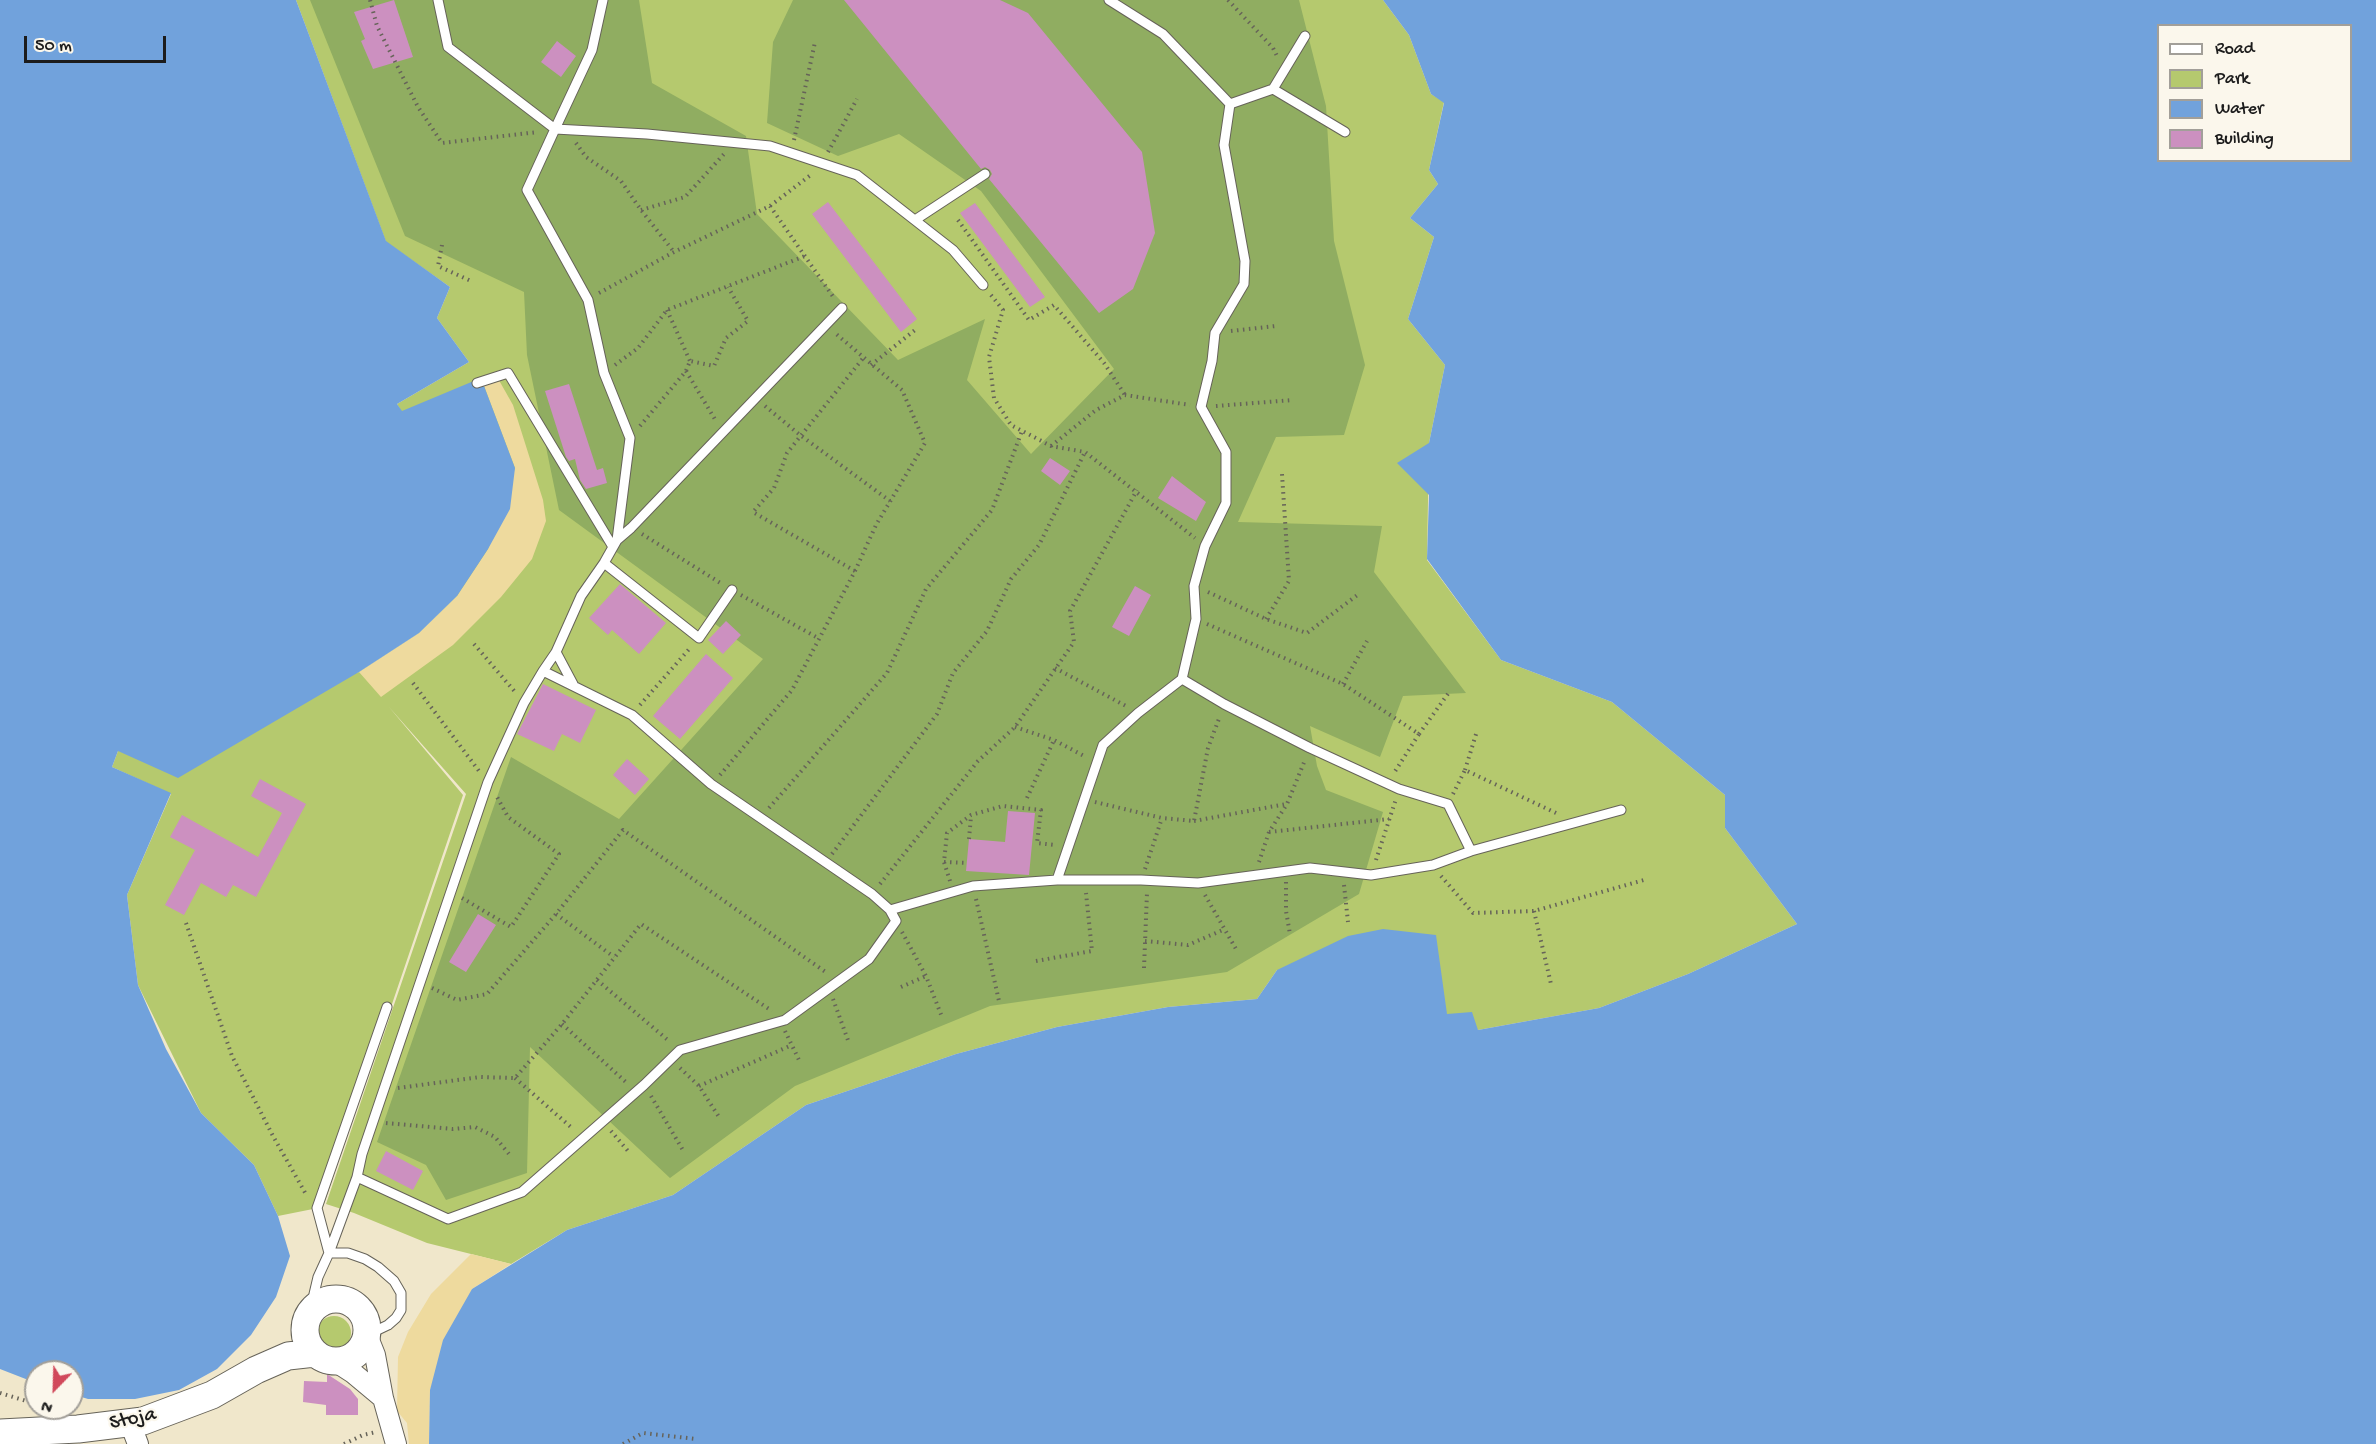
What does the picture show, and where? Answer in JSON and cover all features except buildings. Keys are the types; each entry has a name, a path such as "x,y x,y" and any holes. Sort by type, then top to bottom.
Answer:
{"main road":[{"path":"338,1299 348,1302 363,1315 367,1335 360,1351 353,1357 288,1356 256,1370 327,1300 338,1299"},
{"path":"312,1314 307,1341 325,1357"},
{"name":"Stoja","path":"0,1433 78,1429 134,1433 142,1421 212,1395 256,1370"}],"street":[{"path":"367,1335 375,1355 383,1398 394,1436"},
{"path":"325,1357 383,1398"}],"lane":[{"path":"438,0 448,47 555,129 648,134 770,146 857,175 953,250 983,285"},
{"path":"603,0 592,51 527,190 588,300 604,373 630,438 615,543"},
{"path":"1109,0 1163,34 1230,104"},
{"path":"1230,104 1273,89 1305,36"},
{"path":"1273,89 1345,132"},
{"path":"1057,880 1103,745 1138,713 1182,679 1196,619 1194,586 1205,546 1226,503 1226,452 1201,407 1212,361 1215,333 1244,284 1245,261 1224,145 1230,104"},
{"path":"915,220 985,174"},
{"path":"312,1314 318,1277 357,1177 373,1122 488,782 524,703 556,652 581,596 615,543 842,308"},
{"path":"477,383 508,374 615,543"},
{"path":"604,563 699,638 732,590"},
{"path":"556,652 573,684"},
{"path":"357,1177 448,1219 522,1192 644,1085 680,1050 783,1021 870,959 896,921 890,910 872,894 711,784 632,715 543,670"},
{"path":"1182,679 1224,704 1310,748 1399,789 1448,804 1471,851"},
{"path":"890,910 973,886 1057,880 1144,880 1198,883 1310,868 1371,875 1433,865 1471,851 1621,810"},
{"path":"329,1253 317,1208 387,1008"},
{"path":"329,1253 348,1253 365,1259 394,1281 401,1293 400,1310 396,1318 388,1325 367,1335"}],"path":[{"path":"370,0 377,26 418,107 442,142 555,129"},
{"path":"1228,0 1273,48 1284,71"},
{"path":"791,153 815,42"},
{"path":"588,300 674,252 770,206 823,164 857,99"},
{"path":"567,131 586,157 621,181 674,252"},
{"path":"641,210 685,197 734,142"},
{"path":"770,206 842,308"},
{"path":"958,220 1029,320 1054,305 1104,363 1125,394"},
{"path":"442,245 438,266 471,281"},
{"path":"604,373 638,348 667,310 804,256"},
{"path":"983,285 1003,310 989,357 994,398 1011,425 1051,446 1085,452 1123,483 1137,490 1205,546"},
{"path":"690,361 714,366 726,338 748,321 728,287"},
{"path":"630,438 686,371 690,361 667,310"},
{"path":"711,784 792,690 855,572 876,525 925,443 902,390 826,325"},
{"path":"1215,333 1276,326"},
{"path":"871,365 915,330"},
{"path":"855,572 753,512 774,488 787,453 864,357"},
{"path":"686,371 723,432"},
{"path":"1051,446 1096,410 1125,394 1201,407 1293,400"},
{"path":"756,398 800,435 890,501"},
{"path":"760,818 887,673 926,589 992,510 1022,431"},
{"path":"826,861 937,714 953,673 987,631 1011,579 1039,545 1085,452"},
{"path":"1266,619 1289,581 1282,474"},
{"path":"872,894 978,761 1015,727 1074,642 1070,611 1137,490"},
{"path":"1194,586 1266,619 1307,633 1360,593"},
{"path":"1196,619 1343,684 1419,734"},
{"path":"632,715 699,638"},
{"path":"1343,684 1367,641"},
{"path":"474,644 524,703"},
{"path":"1055,668 1138,713"},
{"path":"413,683 488,782 508,817 559,854 511,927 452,892"},
{"path":"1387,783 1450,691"},
{"path":"1194,821 1209,748 1224,704"},
{"path":"1015,727 1054,740 1097,763"},
{"path":"1448,804 1465,770 1477,731"},
{"path":"1027,798 1054,740"},
{"path":"1254,877 1269,832 1287,804 1310,748"},
{"path":"1465,770 1576,823"},
{"path":"1371,875 1399,789"},
{"path":"1085,800 1162,818 1194,821 1287,804"},
{"path":"953,891 944,862 947,833 971,815 1003,806 1041,810 1035,843 1069,847"},
{"path":"969,839 971,815"},
{"path":"1144,968 1144,880 1162,818"},
{"path":"1269,832 1389,819"},
{"path":"420,983 456,1000 487,994 623,830 840,982"},
{"path":"944,862 967,863"},
{"path":"1433,865 1473,913 1534,911 1644,880"},
{"path":"1286,872 1286,911 1290,934"},
{"path":"1343,872 1348,922"},
{"path":"1036,961 1092,951 1084,880"},
{"path":"1198,883 1236,949"},
{"path":"973,886 998,1000"},
{"path":"1534,911 1551,984"},
{"path":"555,914 614,957"},
{"path":"896,921 926,976 942,1017"},
{"path":"186,923 232,1056 273,1136 305,1193 317,1208"},
{"path":"515,1078 562,1024 640,924 783,1021 800,1062"},
{"path":"1145,941 1188,945 1225,929"},
{"path":"901,987 926,976"},
{"path":"597,980 680,1050"},
{"path":"830,989 849,1043"},
{"path":"562,1024 636,1092"},
{"path":"699,1086 792,1045"},
{"path":"670,1059 699,1086 720,1117"},
{"path":"385,1090 480,1077 515,1078 583,1138"},
{"path":"644,1085 684,1152"},
{"path":"373,1122 453,1129 475,1127 495,1137 509,1154"},
{"path":"602,1122 628,1151"},
{"path":"0,1393 24,1400"},
{"path":"623,1444 643,1433 696,1439"},
{"path":"344,1444 363,1435 394,1436"}],"green space":[{"path":"296,0 1383,0 1409,35 1431,94 1444,102 1429,170 1438,184 1410,218 1434,237 1408,319 1445,365 1429,443 1427,560 1501,660 1612,702 1725,795 1725,828 1797,924 1688,974 1599,1008 1478,1030 1447,1014 1277,970 1257,999 1168,1007 1057,1027 956,1054 806,1105 673,1195 567,1230 511,1264 427,1243 326,1204 466,794 389,707 463,795 323,1207 278,1216 254,1165 201,1113 138,985 127,895 171,794 112,767 118,751 359,672 419,633 457,596 397,404 469,362 437,318 450,287 386,242"},
{"path":"310,0 639,0 652,83 746,136 757,214 898,360 985,319 967,380 1031,454 1114,369 981,191 899,134 838,156 767,123 773,42 793,0 1299,0 1326,106 1334,241 1365,365 1344,435 1276,437 1238,522 1382,526 1374,572 1466,693 1403,696 1380,757 1310,726 1317,766 1326,790 1383,812 1359,894 1227,972 990,1006 795,1086 670,1178 530,1047 527,1173 446,1200 426,1165 377,1142 511,757 619,819 763,659 559,510 527,355 524,292 405,236"},
{"path":"334,1316 346,1321 351,1333 346,1345 334,1350 322,1345 317,1333 322,1321"}],"sand":[{"path":"496,375 513,405 543,500 546,521 532,559 501,597 453,645 381,697 359,672 419,633 457,596 488,549 515,468 481,378"},
{"path":"471,1254 511,1264 472,1289 430,1390 429,1444 409,1444 407,1423 397,1411 398,1357 408,1332 431,1294"}],"water":[{"path":"0,0 296,0 386,241 450,287 437,318 469,362 397,404 402,411 481,378 515,468 510,509 488,549 457,596 419,633 359,672 178,778 118,751 112,767 171,793 127,895 138,985 166,1049 201,1113 254,1165 278,1216 290,1256 276,1297 251,1335 217,1369 179,1390 135,1399 88,1399 84,1398 84,1360 24,1360 24,1378 0,1369"},
{"path":"1383,0 2376,0 2376,1444 429,1444 430,1390 443,1340 472,1289 567,1230 673,1195 806,1105 956,1054 1057,1027 1168,1007 1257,999 1277,970 1348,936 1383,929 1436,935 1447,1014 1472,1012 1478,1030 1599,1008 1688,974 1797,924 1725,828 1725,795 1612,702 1501,660 1427,559 1429,495 1397,463 1429,443 1445,365 1408,319 1434,237 1410,218 1438,184 1429,170 1444,103 1431,94 1409,35"}]}
